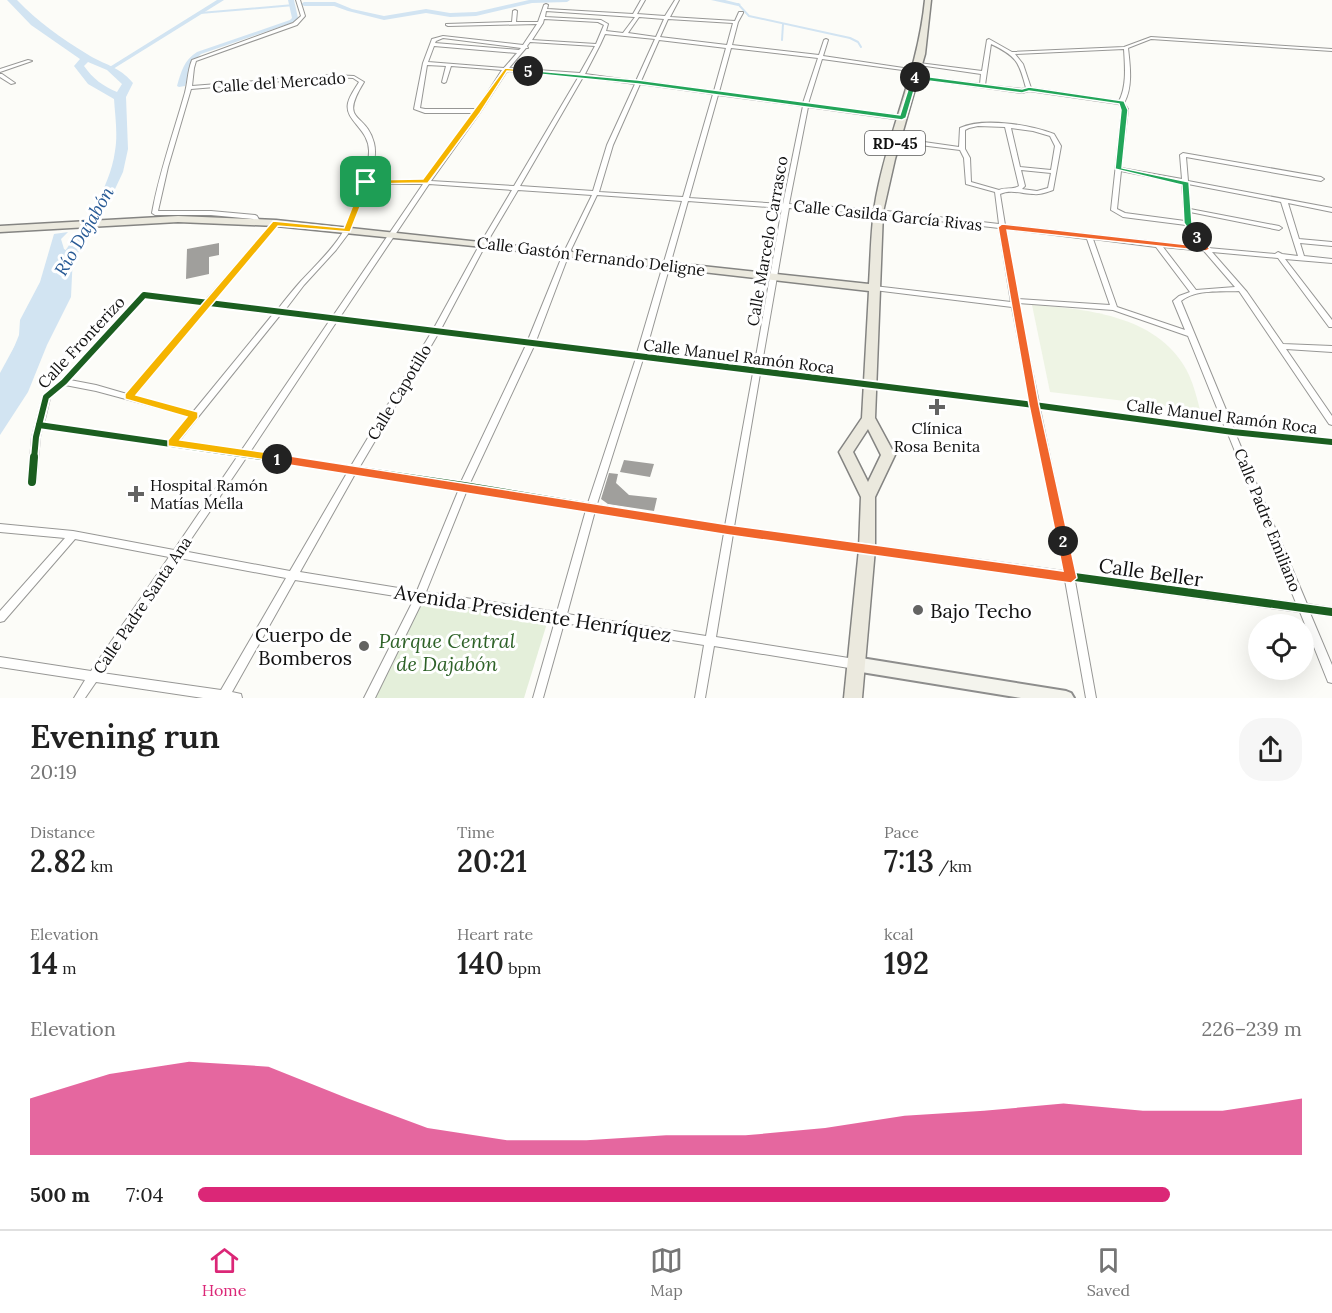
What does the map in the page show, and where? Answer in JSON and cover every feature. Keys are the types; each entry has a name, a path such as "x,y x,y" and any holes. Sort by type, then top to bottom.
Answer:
{"main road":[{"name":"RD-45","path":"853,698 867,549 868,497 888,455 868,418 878,212 882,185 917,71 928,24 928,0"},
{"name":"Calle Gastón Fernando Deligne","path":"0,229 166,220 276,223 874,288"},
{"name":"RD-45","path":"868,418 846,452 868,497"}],"street":[{"path":"258,223 255,218 211,213 155,213 158,191 189,88 190,67 194,60 295,24 303,16 298,0"},
{"path":"625,34 643,0"},
{"path":"369,698 420,596 464,486 531,343 566,254 596,192 610,145 666,19 677,0"},
{"path":"514,23 515,10"},
{"path":"538,698 592,506 640,357 735,22 741,13"},
{"path":"448,25 514,23 544,14 636,16 735,22"},
{"name":"Calle Capotillo","path":"223,697 291,575 436,331 483,244 582,75 606,24 544,14"},
{"name":"Calle Padre Santa Ana","path":"79,698 392,235 425,182 478,111 505,69 525,47 544,14"},
{"path":"603,32 821,57 917,71 982,86 1022,91 1029,89 1121,103"},
{"path":"1012,53 1126,47 1151,38 1332,50"},
{"name":"Calle Marcelo Carrasco","path":"700,698 759,372 786,205 806,103 826,40"},
{"path":"982,86 989,41 1012,53 1022,64 1029,89"},
{"path":"478,111 417,109 425,63 432,44 525,47 598,45"},
{"path":"1121,103 1125,99 1128,66 1126,47"},
{"path":"0,73 30,61"},
{"path":"425,63 582,75 806,103 902,118"},
{"path":"444,82 448,65"},
{"path":"917,71 983,73"},
{"path":"0,73 13,82"},
{"name":"Calle del Mercado","path":"172,443 347,230 366,182 372,147 368,135 354,119 350,110 350,102 362,82 354,77 331,76 189,88"},
{"path":"1121,103 1125,110 1113,208 1116,212 1188,223"},
{"path":"970,124 1008,127 1052,135 1058,146 1051,189 1045,192 998,191 968,183 967,158 962,149 962,129 970,124"},
{"path":"1008,127 1022,186 1017,190"},
{"path":"896,140 962,149"},
{"path":"1321,179 1184,155 1188,223 1206,249 1240,289 1332,422"},
{"path":"1017,168 1054,172"},
{"path":"1118,169 1332,210"},
{"name":"Calle Casilda García Rivas","path":"366,182 425,182 596,192 878,212 1158,245 1301,256 1332,261"},
{"path":"998,191 1015,303 1071,578 1091,698"},
{"path":"1284,201 1301,256"},
{"path":"1188,210 1280,228"},
{"path":"129,396 276,223"},
{"path":"1089,236 1114,308"},
{"path":"1297,241 1332,244"},
{"path":"1158,245 1195,292 1240,289"},
{"path":"1278,254 1332,325"},
{"name":"Calle Gastón Fernando Deligne","path":"874,288 1015,303 1114,308 1190,334"},
{"name":"Calle Padre Emiliano","path":"1195,292 1179,297 1177,301 1233,432 1332,678"},
{"name":"Calle Manuel Ramón Roca","path":"144,295 1034,405 1233,432 1332,442"},
{"name":"Calle Fronterizo","path":"32,482 39,425 46,397 64,382 144,295"},
{"path":"1280,346 1332,349"},
{"path":"64,382 129,396 195,415"},
{"name":"Calle Beller","path":"39,425 464,486 729,530 1332,612"},
{"name":"Avenida Presidente Henríquez","path":"0,528 73,535 291,575 1066,698"},
{"path":"0,618 73,535"},
{"path":"0,662 237,698"}],"green space":[{"path":"1032,305 1099,313 1142,328 1161,340 1177,355 1191,379 1200,410 1050,392"},
{"name":"Parque Central de Dajabón","path":"415,599 548,620 524,698 374,698"}],"water":[{"path":"68,232 61,239 64,249 73,255 71,297 47,345 28,392 0,435 0,379 11,373 16,362 11,355 19,335 20,320 40,282 54,234"}],"building":[{"path":"219,243 219,255 209,257 209,274 186,279 187,249"},
{"path":"624,460 654,464 650,477 620,472"},
{"path":"609,473 618,474 616,483 629,495 657,498 654,511 608,504 601,499"}],"waterway":[{"name":"Río Dajabón","path":"12,0 34,23 86,58"},
{"path":"111,68 221,0"},
{"path":"181,86 189,63 199,53 292,21 295,18 291,0"},
{"path":"304,4 335,4 384,18 426,11 450,15 476,14 532,1 567,0"},
{"path":"714,0 738,4"},
{"path":"738,4 749,16 850,38 858,42 861,47"},
{"path":"200,13 294,5"},
{"path":"782,40 783,24"},
{"name":"Río Dajabón","path":"86,58 111,68 128,83 120,97"},
{"name":"Río Dajabón","path":"86,58 79,66 87,78 102,89 120,97"},
{"name":"Río Dajabón","path":"59,270 93,221 117,172 122,149 120,97"},
{"name":"Río Dajabón","path":"0,389 25,342"}],"cycle path":[{"path":"32,482 36,437 46,397 64,382 144,295 1034,405 1233,432 1332,442"},
{"path":"39,425 464,486 729,530 1332,612"}],"place":[{"name":"Clínica Rosa Benita","path":"937,407"},
{"name":"Hospital Ramón Matías Mella","path":"136,494"},
{"name":"Bajo Techo","path":"918,610"},
{"name":"Cuerpo de Bomberos","path":"364,646"}],"route":[{"path":"505,69 582,75 806,103 902,118 915,77 1022,91 1029,89 1121,103 1125,110 1118,169 1186,183 1188,223 1206,249 1002,227 1034,405 1071,578 729,530 464,486 172,443 195,415 129,396 276,223 347,230 366,182 425,182 478,111 505,69"}]}
